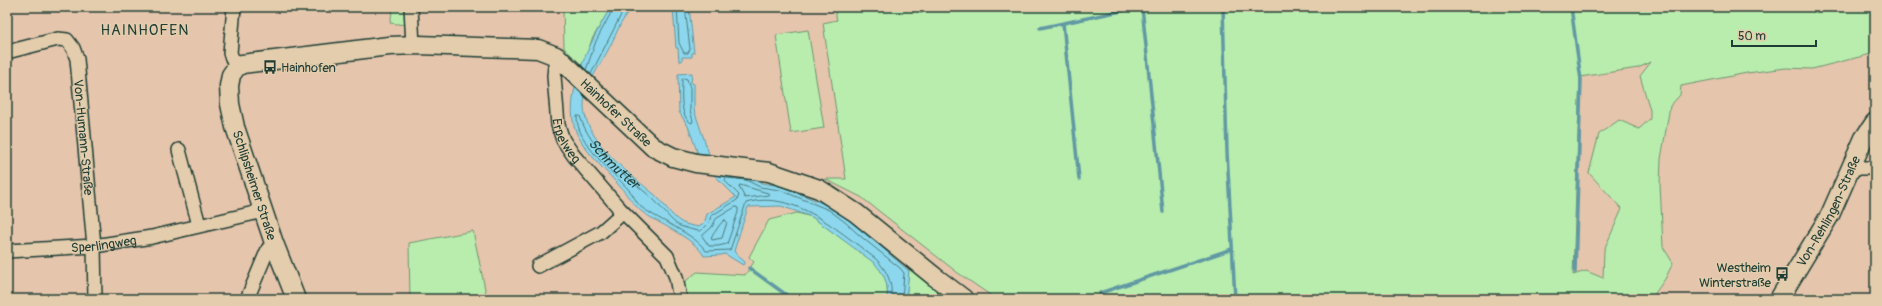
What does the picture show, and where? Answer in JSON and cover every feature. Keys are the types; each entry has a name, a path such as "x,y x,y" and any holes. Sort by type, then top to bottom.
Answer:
{"street":[{"path":"234,7 230,53 236,68"},
{"path":"411,7 413,46"},
{"name":"Von-Humann-Straße","path":"7,52 58,39 67,40 73,48 77,59 94,246 94,299"},
{"name":"Hainhofer Straße","path":"236,68 242,64 373,48 413,46 538,49 560,59 653,147 673,157 696,163 769,172 819,189 856,213 935,278 964,299"},
{"name":"Erpelweg","path":"560,59 554,76 558,125 563,140 574,156 619,208 667,256 676,277 680,299"},
{"name":"Schlipsheimer Straße","path":"236,68 231,75 229,86 230,104 235,127 274,243 296,299"},
{"name":"Von-Rehlingen-Straße","path":"1778,299 1830,215 1864,138 1875,122"},
{"path":"179,150 199,225"},
{"path":"1851,168 1875,168"},
{"path":"538,266 601,232 620,215 619,208"},
{"name":"Sperlingweg","path":"7,251 94,246 152,237 263,211"},
{"path":"247,299 268,249 274,243"}],"green space":[{"path":"393,7 406,7 406,25 390,23"},
{"path":"563,7 611,7 592,39 583,66 564,48"},
{"path":"834,7 1875,7 1875,53 1812,69 1786,68 1747,73 1681,86 1680,95 1670,106 1661,159 1660,184 1663,247 1673,263 1665,279 1651,299 996,299 958,273 861,197 825,179 846,179 823,23 837,20","holes":["1651,62 1640,76 1650,110 1650,119 1639,129 1619,120 1599,134 1589,173 1622,209 1604,250 1603,278 1586,271 1573,275 1580,77 1638,68"]},
{"path":"808,30 824,128 791,133 776,35"},
{"path":"797,213 812,217 873,261 885,278 887,299 685,299 682,284 697,272 745,275 754,262 749,257 769,220"},
{"path":"473,231 487,299 410,299 409,243"},
{"path":"909,267 956,299 906,299"}],"water":[{"name":"Schmutter","path":"611,7 633,7 621,23 591,80 585,97 584,111 588,125 596,139 631,176 654,194 677,219 692,226 699,227 705,221 707,214 736,197 711,172 747,176 761,183 781,186 831,207 848,218 909,271 906,299 887,299 885,279 873,262 812,217 781,206 748,207 734,251 745,262 743,265 725,254 704,256 700,250 686,238 645,214 637,207 585,147 577,134 573,119 572,103 580,69 595,35"},
{"path":"673,7 689,7 694,53 692,53 692,57 682,57 682,61 679,61 678,48 676,48"},
{"path":"692,73 691,83 694,84 694,110 709,154 698,154 688,126 679,112 678,74"}],"waterway":[{"path":"921,7 921,12"},
{"path":"1040,28 1140,7"},
{"path":"1142,7 1163,212"},
{"path":"1223,7 1227,152 1235,299"},
{"path":"1571,7 1581,80 1575,272"},
{"path":"1063,23 1079,179"},
{"path":"1100,293 1232,249"},
{"path":"749,268 792,299"}],"place":[{"name":"Hainhofen","path":"270,67"},
{"name":"Westheim Winterstraße","path":"1782,274"}],"district":[{"name":"HAINHOFEN","path":"145,30"}]}
